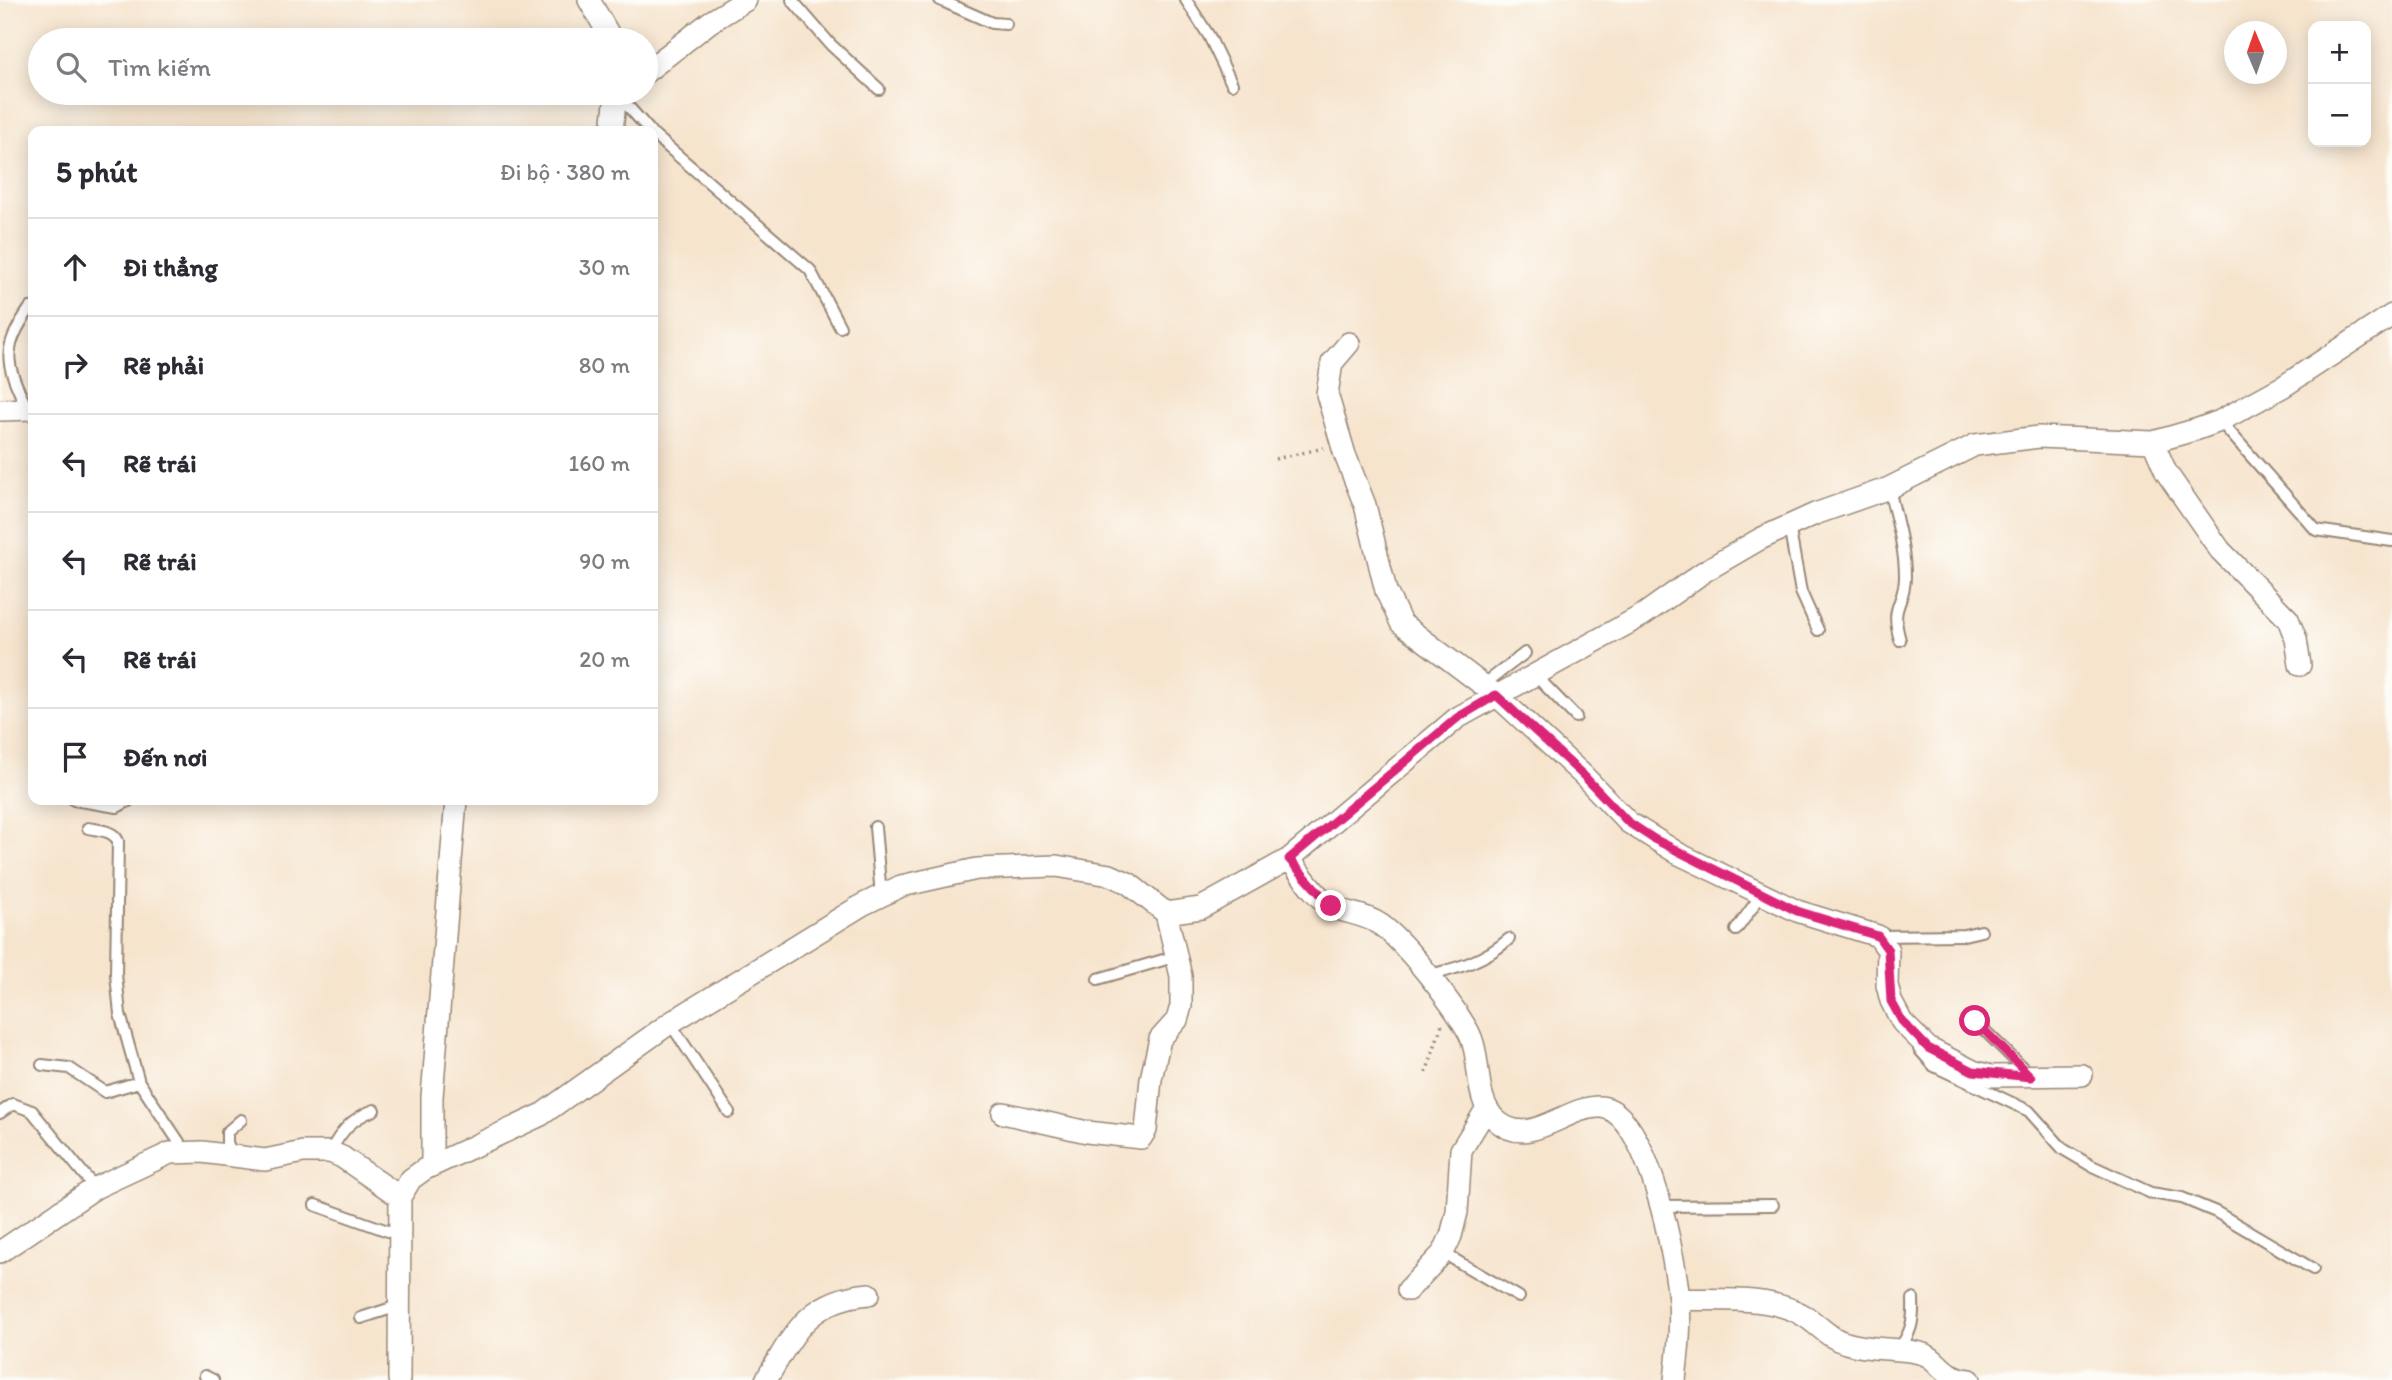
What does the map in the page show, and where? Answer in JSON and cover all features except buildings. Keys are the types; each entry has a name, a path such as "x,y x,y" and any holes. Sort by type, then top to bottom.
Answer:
{"street":[{"path":"589,0 605,28"},
{"path":"658,63 710,22 746,0"},
{"path":"613,126 615,105"},
{"path":"1166,913 1201,908 1289,859 1489,690 1535,675 1643,615 1735,552 1789,526 1889,488 1975,445 2005,439 2153,442 2220,421 2284,386 2392,315"},
{"path":"1349,343 1332,363 1327,378 1327,394 1341,444 1365,505 1395,615 1401,623 1489,690 1583,775 1628,822 1679,854 1797,911 1878,936 1888,950 1891,1001 1912,1034 1928,1048 1973,1071 2031,1077 2082,1075"},
{"path":"0,410 28,409"},
{"path":"2153,442 2166,472 2220,550 2288,619 2296,639 2300,665"},
{"path":"432,1165 432,1097 456,805"},
{"path":"1289,859 1331,906 1382,926 1427,976 1472,1038 1487,1108 1495,1120 1508,1129 1520,1131 1556,1123 1590,1108 1611,1109 1620,1115 1633,1135 1661,1206 1676,1268 1680,1335 1675,1380"},
{"path":"399,1380 400,1197 411,1179 432,1165 541,1115 670,1023 901,886 978,869 1056,866 1099,873 1128,883 1166,913 1181,976 1181,1006 1177,1020 1160,1039 1151,1079 1146,1130 1141,1138 1087,1132 1003,1113"},
{"path":"1408,1290 1443,1253 1457,1212 1461,1150 1487,1108"},
{"path":"0,1252 96,1188 170,1153 185,1151 265,1160 303,1152 330,1152 342,1157 400,1197"},
{"path":"766,1380 795,1332 812,1312 848,1296 869,1294"},
{"path":"1679,1299 1782,1306 1803,1315 1822,1331 1842,1342 1870,1350 1922,1353 1947,1378 1970,1380"}],"lane":[{"path":"792,0 831,45 879,89"},
{"path":"940,0 992,23 1006,23"},
{"path":"1186,0 1209,36 1232,84"},
{"path":"626,105 645,126"},
{"path":"658,139 810,270 840,327"},
{"path":"28,310 10,332 6,350 10,372 28,405"},
{"path":"2220,421 2316,530 2392,541"},
{"path":"1889,488 1904,560 1905,580 1894,614 1900,640"},
{"path":"1789,526 1801,592 1818,630"},
{"path":"1489,690 1525,653"},
{"path":"1535,675 1576,717"},
{"path":"875,827 881,896"},
{"path":"88,828 105,831 118,841 116,974 120,1014 139,1082 185,1151"},
{"path":"1736,930 1762,894"},
{"path":"1878,936 1964,934 1981,931"},
{"path":"1427,976 1473,964 1494,953 1509,939"},
{"path":"1098,979 1177,956"},
{"path":"1975,1021 2031,1077"},
{"path":"670,1023 729,1112"},
{"path":"1912,1034 1921,1053 1934,1066 2018,1104 2042,1124 2063,1149 2151,1193 2182,1198 2216,1212 2313,1269"},
{"path":"42,1065 69,1068 105,1092 139,1082"},
{"path":"0,1113 13,1104 32,1111 96,1188"},
{"path":"330,1152 343,1128 356,1117 374,1110"},
{"path":"234,1157 227,1143 227,1132 241,1120"},
{"path":"315,1205 399,1235"},
{"path":"1661,1206 1773,1205"},
{"path":"1443,1253 1519,1297"},
{"path":"1897,1352 1910,1335 1914,1318 1913,1299"},
{"path":"361,1318 398,1306"}],"path":[{"path":"1275,459 1341,444"},
{"path":"1426,1073 1448,1004"}],"route":[{"path":"1331,906 1289,859 1303,850 1438,733 1457,718 1496,695 1583,775 1628,822 1654,839 1679,854 1797,911 1878,936 1888,950 1891,1001 1912,1034 1928,1048 1973,1071 1991,1076 2031,1077 1975,1021"}]}
